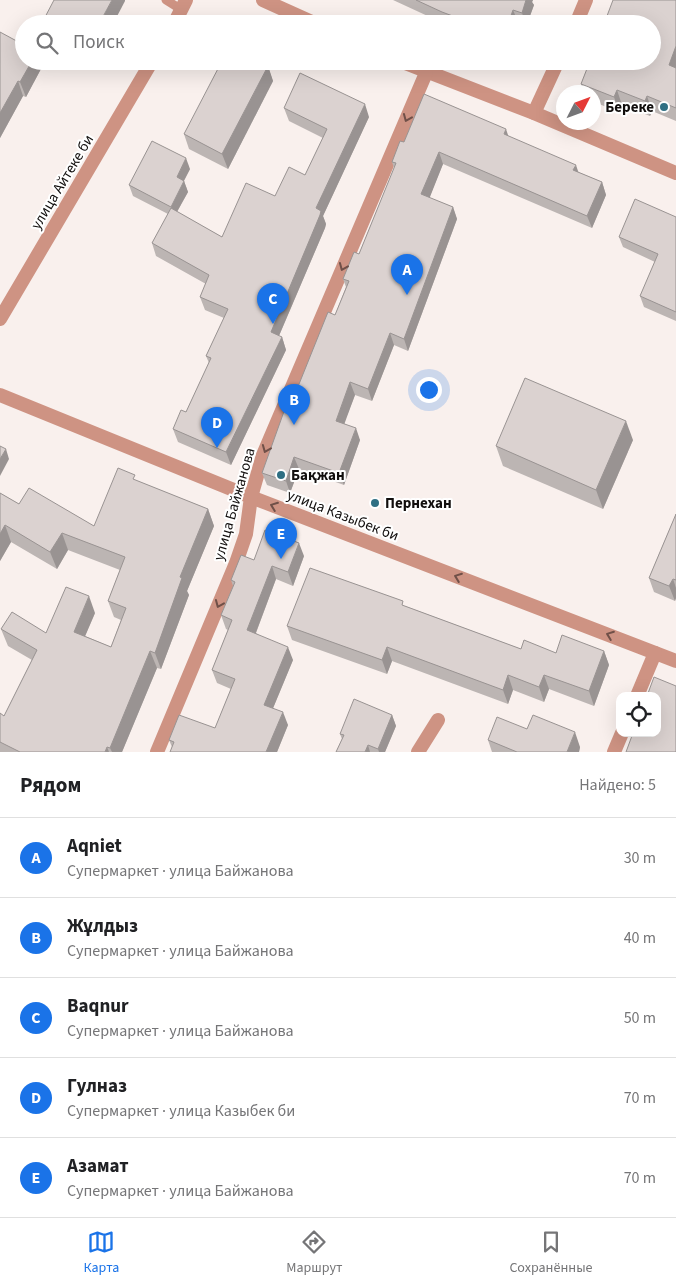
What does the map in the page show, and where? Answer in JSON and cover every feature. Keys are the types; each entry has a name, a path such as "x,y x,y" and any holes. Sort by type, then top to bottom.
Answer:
{"street":[{"path":"263,0 296,15"},
{"path":"580,15 586,0"},
{"name":"улица Айтеке би","path":"0,318 147,70"},
{"path":"420,70 534,113 676,173"},
{"path":"534,113 554,70"},
{"name":"улица Байжанова","path":"157,752 236,563 246,534 251,497 263,455 426,73"},
{"name":"улица Казыбек би","path":"0,395 251,497 676,661"},
{"path":"639,692 655,653"},
{"path":"418,752 438,720"},
{"path":"614,752 620,737"}],"lane":[{"path":"166,0 184,5"}],"building":[{"path":"54,0 112,0 104,15 46,15"},
{"path":"416,0 526,0 522,13 513,10 511,15 450,15"},
{"path":"613,0 676,0 676,46 669,65 676,68 676,108 647,96 645,101 617,90 614,97 601,92 601,85 581,84 586,70 661,70 661,15 607,15"},
{"path":"0,32 15,40 15,70 27,70 20,82 18,81 0,113"},
{"path":"217,70 266,70 222,154 184,134"},
{"path":"300,73 365,104 316,208 321,211 320,215 271,332 282,337 226,452 173,429 181,410 186,412 211,358 206,356 228,309 200,297 209,275 152,243 171,208 222,237 246,183 275,196 289,167 305,175 327,129 284,108"},
{"path":"424,94 506,129 504,134 576,165 573,170 602,182 587,216 439,152 421,194 453,207 404,339 390,333 368,389 350,382 336,421 356,428 339,473 294,457 286,481 262,473 287,403 291,404 328,312 335,315 349,281 343,279 354,252 359,254 396,163 392,162 400,141 404,142"},
{"path":"152,141 186,158 177,177 184,181 171,207 129,185"},
{"path":"635,199 676,217 676,312 640,296 658,254 619,237"},
{"path":"525,378 626,421 596,490 496,446"},
{"path":"0,446 6,449 0,459"},
{"path":"118,468 135,475 133,479 208,509 180,577 182,578 155,653 150,651 110,748 107,747 105,752 20,752 0,742 0,713 4,716 37,650 1,629 12,612 46,633 66,587 89,596 74,632 111,647 126,608 108,601 125,557 62,533 50,552 5,525 0,534 0,493 19,504 29,488 94,526"},
{"path":"676,514 676,580 673,579 669,586 649,578"},
{"path":"265,530 299,543 288,572 272,566 247,630 288,647 264,705 283,712 266,752 170,752 174,742 169,740 179,715 215,728 235,679 212,670 232,620 221,615 235,582 231,580 241,555 254,560"},
{"path":"310,568 403,601 402,605 521,649 524,640 556,653 562,635 604,651 589,691 544,675 539,687 508,675 503,690 387,647 382,660 287,626"},
{"path":"654,677 676,686 676,752 626,752 632,737 661,737 661,692 648,692"},
{"path":"354,699 392,715 378,749 368,745 365,752 336,752 344,735 340,734"},
{"path":"533,715 575,732 567,752 517,752 488,740 497,717 527,729"}],"place":[{"name":"Береке","path":"664,107"},
{"name":"Aqniet","path":"407,295"},
{"name":"Baqnur","path":"273,324"},
{"name":"Жұлдыз","path":"294,425"},
{"name":"Гулназ","path":"217,448"},
{"name":"Бақжан","path":"281,475"},
{"name":"Пернехан","path":"375,503"},
{"name":"Азамат","path":"281,559"}]}
